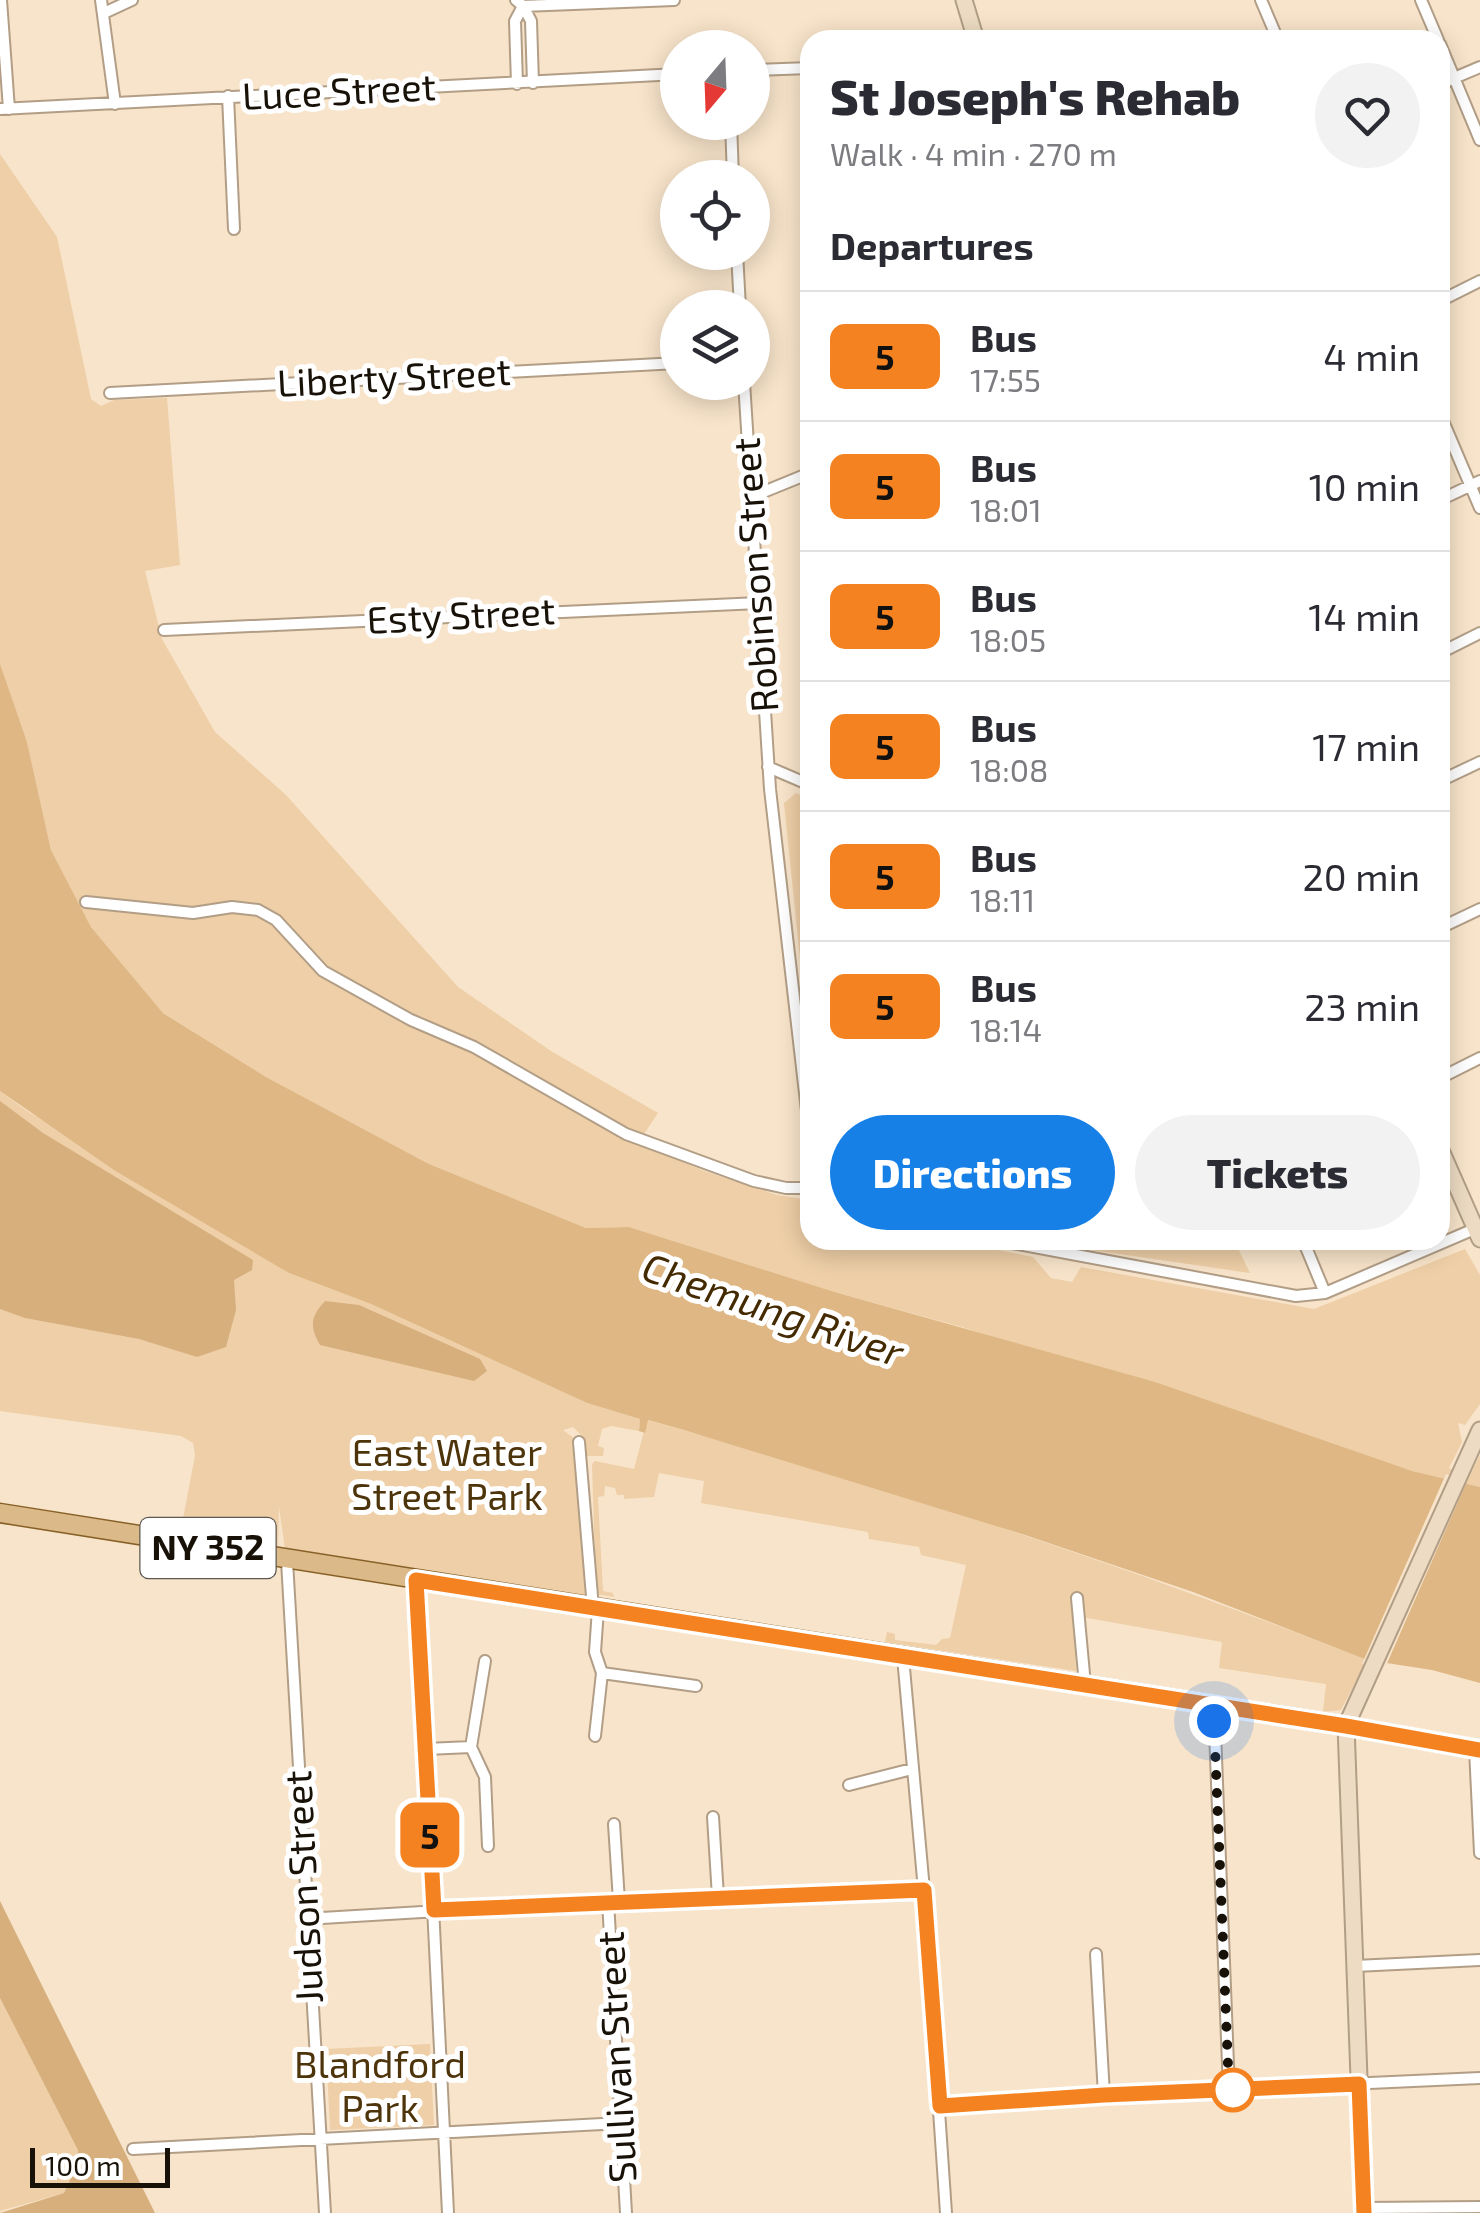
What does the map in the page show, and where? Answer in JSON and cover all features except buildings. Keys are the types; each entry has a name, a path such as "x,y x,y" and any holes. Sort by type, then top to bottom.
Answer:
{"main road":[{"path":"964,0 973,30"},
{"path":"1450,1170 1478,1232"},
{"path":"1364,2211 1346,1726 1480,1430"},
{"name":"NY 352","path":"0,1513 1478,1750"}],"street":[{"path":"1,0 5,109"},
{"path":"101,0 115,104"},
{"path":"104,13 132,0"},
{"path":"519,3 674,0"},
{"path":"1262,0 1274,30"},
{"path":"1421,0 1434,30"},
{"path":"519,3 531,21 533,83"},
{"path":"518,84 515,21 519,3"},
{"path":"770,69 800,68"},
{"path":"1450,68 1480,140"},
{"path":"1450,80 1480,68"},
{"name":"Luce Street","path":"5,109 660,75"},
{"path":"228,96 234,228"},
{"path":"1450,296 1480,281"},
{"name":"Liberty Street","path":"110,393 660,364"},
{"name":"Robinson Street","path":"745,400 768,767 800,1049"},
{"path":"1450,434 1475,483 1480,508"},
{"path":"751,497 800,476"},
{"path":"1450,495 1475,483"},
{"name":"Esty Street","path":"164,630 758,603"},
{"path":"1450,647 1480,633"},
{"path":"1450,776 1480,762"},
{"path":"768,767 800,781"},
{"path":"86,902 193,914 232,908 258,910 276,920 323,971 412,1020 474,1047 626,1134 754,1181 800,1188"},
{"path":"1450,923 1480,909"},
{"path":"1450,1073 1480,1058"},
{"path":"1450,1243 1478,1232"},
{"path":"1050,1250 1296,1296 1325,1293 1433,1250"},
{"path":"1307,1250 1325,1293"},
{"path":"578,1442 596,1608 595,1652 602,1673 595,1736"},
{"name":"Judson Street","path":"287,1561 324,2213"},
{"path":"416,1580 448,2213"},
{"path":"1077,1598 1085,1686"},
{"path":"903,1657 946,2213"},
{"path":"484,1661 471,1748 485,1777 488,1846"},
{"path":"602,1673 696,1686"},
{"path":"1214,1706 1229,2090"},
{"path":"426,1749 471,1748"},
{"path":"1478,1750 1480,1854"},
{"path":"849,1785 912,1769"},
{"path":"713,1816 718,1897"},
{"name":"Sullivan Street","path":"614,1824 626,2213"},
{"path":"305,1919 614,1901 924,1890"},
{"path":"1096,1954 1104,2095"},
{"path":"1355,1966 1480,1960"},
{"path":"940,2106 1480,2078"},
{"path":"133,2149 621,2122"},
{"path":"1364,2211 1480,2207"}],"green space":[{"path":"0,154 57,237 91,399 101,406 114,400 167,398 180,565 145,571 162,639 215,732 286,795 458,987 551,1051 658,1113 638,1143 704,1171 800,1198 800,1250 999,1250 1033,1257 1051,1278 1072,1282 1081,1267 1314,1309 1465,1249 1480,1275 1480,1404 1465,1425 1458,1423 1462,1442 1449,1468 1469,1477 1480,1455 1480,1487 1412,1471 962,1327 838,1293 629,1227 586,1228 429,1164 266,1077 162,1012 91,927 51,850 27,742 0,667"},
{"path":"796,793 800,795 800,959 784,803"},
{"name":"East Water Street Park","path":"0,1091 289,1273 371,1304 587,1403 640,1419 639,1431 611,1426 602,1429 598,1446 604,1448 603,1456 583,1456 581,1435 573,1427 563,1430 579,1442 593,1608 285,1549 279,1507 278,1548 186,1534 181,1529 195,1456 193,1443 181,1436 0,1411"},
{"path":"1092,1250 1239,1250 1250,1273"},
{"path":"647,1420 1010,1531 1367,1660 1341,1710 1323,1712 1326,1684 1219,1668 1222,1642 1082,1617 1072,1600 1076,1671 885,1642 887,1632 895,1634 895,1640 936,1645 950,1638 966,1565 921,1555 919,1547 869,1539 868,1532 701,1503 704,1481 659,1473 654,1497 624,1499 615,1488 605,1486 604,1496 598,1497 603,1591 613,1593 614,1597 596,1594 592,1464 595,1461 634,1469"},
{"path":"0,1998 78,2149 76,2167 64,2193 0,2211"},
{"name":"Blandford Park","path":"430,2044 434,2125 330,2130 326,2049"}],"shaded area":[{"path":"0,1101 43,1133 253,1260 252,1270 234,1280 236,1310 226,1347 197,1357 139,1339 25,1318 0,1309"},
{"path":"325,1301 359,1305 480,1359 487,1371 474,1381 320,1345 313,1321"},
{"path":"0,1901 155,2213 0,2213 64,2193 76,2167 78,2150 0,1998"}],"water":[{"name":"Chemung River","path":"0,664 27,742 51,850 91,927 163,1013 266,1077 429,1164 586,1228 629,1227 838,1293 1155,1382 1412,1471 1480,1487 1480,1683 1432,1670 1367,1660 1193,1592 1025,1535 684,1430 648,1420 645,1433 639,1431 640,1419 587,1403 371,1304 289,1273 114,1170 0,1091"}],"pier":[{"path":"1446,1474 1468,1479 1385,1668 1362,1664"}],"bus line":[{"name":"5","path":"1364,2213 1359,2084 940,2106 924,1890 434,1910 416,1580 1480,1750"}],"route":[{"path":"1214,1721 1229,2090 1233,2090"}]}
